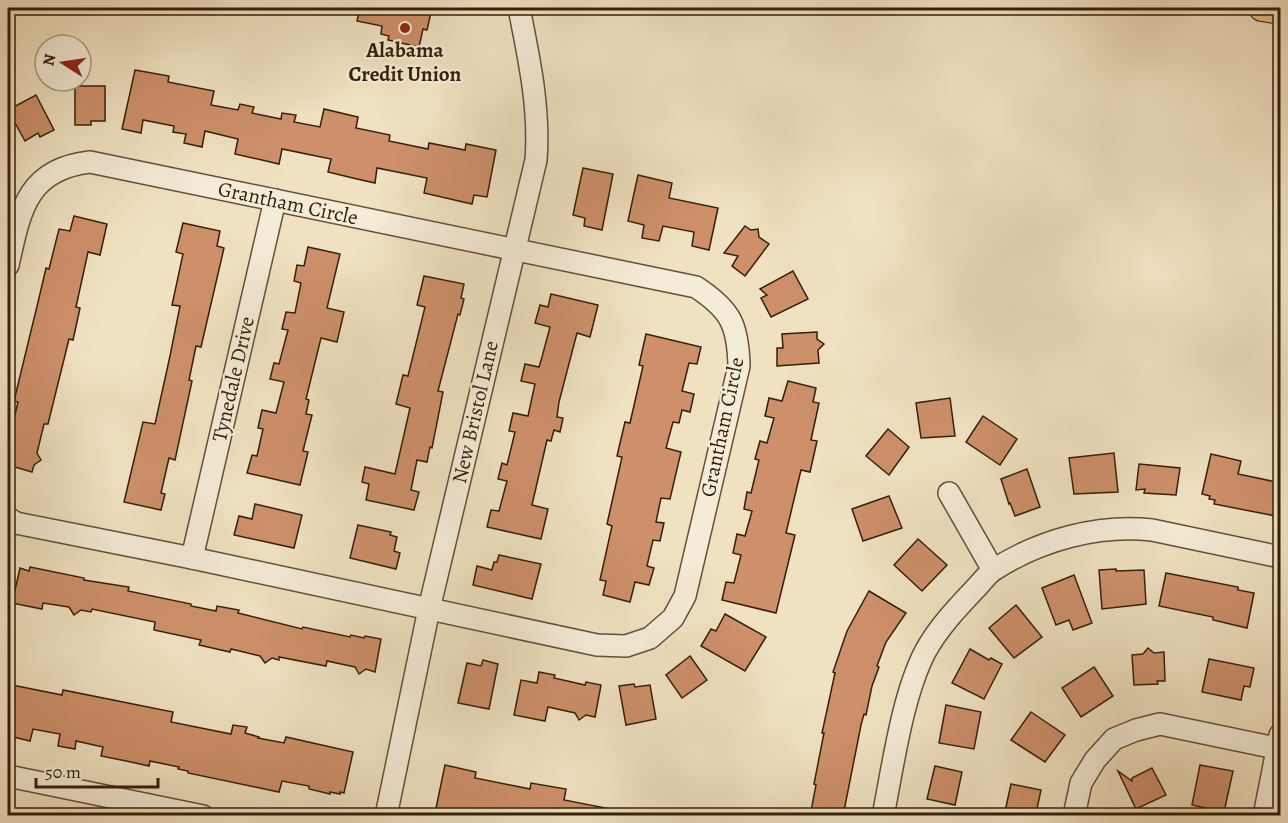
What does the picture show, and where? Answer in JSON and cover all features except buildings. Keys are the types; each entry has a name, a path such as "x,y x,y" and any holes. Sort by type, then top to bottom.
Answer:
{"main road":[{"path":"1262,8 1281,11"}],"street":[{"name":"New Bristol Lane","path":"386,816 429,609 536,160 538,136 531,70 519,8"},
{"name":"Grantham Circle","path":"8,264 19,215 25,202 45,179 58,170 74,164 90,162 696,287 716,300 728,316 738,339 739,366 685,596 673,618 650,638 626,646 597,645 192,558 16,523 8,518"},
{"name":"Tynedale Drive","path":"192,558 274,200"},
{"path":"949,493 993,570"},
{"path":"883,816 910,690 925,652 948,617 993,570 1032,551 1070,537 1091,531 1131,528 1152,530 1281,557"},
{"path":"1074,816 1081,783 1095,760 1114,739 1160,724 1280,744 1264,816"},
{"path":"8,776 203,816"}],"place":[{"name":"Alabama Credit Union","path":"405,28"}]}
